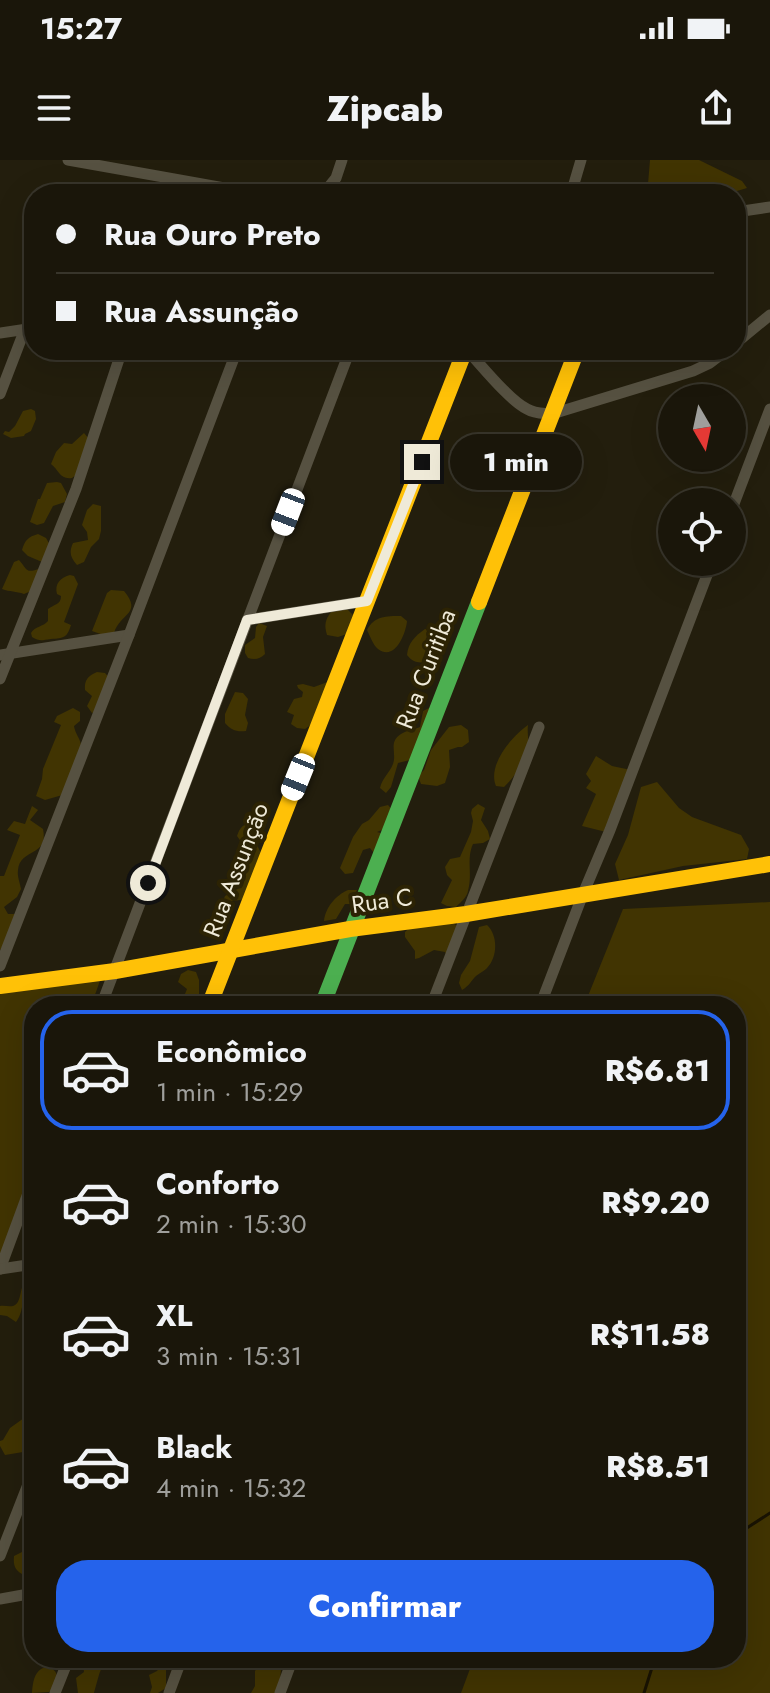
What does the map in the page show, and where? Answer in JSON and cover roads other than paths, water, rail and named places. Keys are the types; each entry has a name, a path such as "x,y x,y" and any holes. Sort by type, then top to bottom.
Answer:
{"street":[{"path":"68,160 203,184"},
{"path":"331,184 342,160"},
{"path":"574,184 581,160"},
{"path":"746,211 770,207"},
{"path":"746,335 770,315"},
{"path":"0,333 24,330"},
{"path":"0,394 24,342"},
{"path":"0,679 5,654 76,489 119,360"},
{"path":"0,966 233,360"},
{"path":"105,996 346,360"},
{"name":"Rua Assunção","path":"213,996 462,360"},
{"path":"476,360 517,402 538,413 552,414 693,371 714,360"},
{"name":"Rua Curitiba","path":"326,996 573,360"},
{"path":"740,488 770,409"},
{"path":"544,996 707,576"},
{"path":"247,620 367,601"},
{"path":"5,654 129,635"},
{"path":"435,996 539,727"},
{"name":"Rua C","path":"0,986 115,971 350,929 466,914 770,864"},
{"path":"24,1204 0,1269 24,1265"},
{"path":"0,1556 24,1495"},
{"path":"0,1599 24,1595"},
{"path":"55,1693 65,1668"},
{"path":"169,1693 178,1668"},
{"path":"280,1693 289,1668"}],"waterway":[{"path":"746,1529 770,1513"},
{"path":"644,1693 652,1668"}]}
